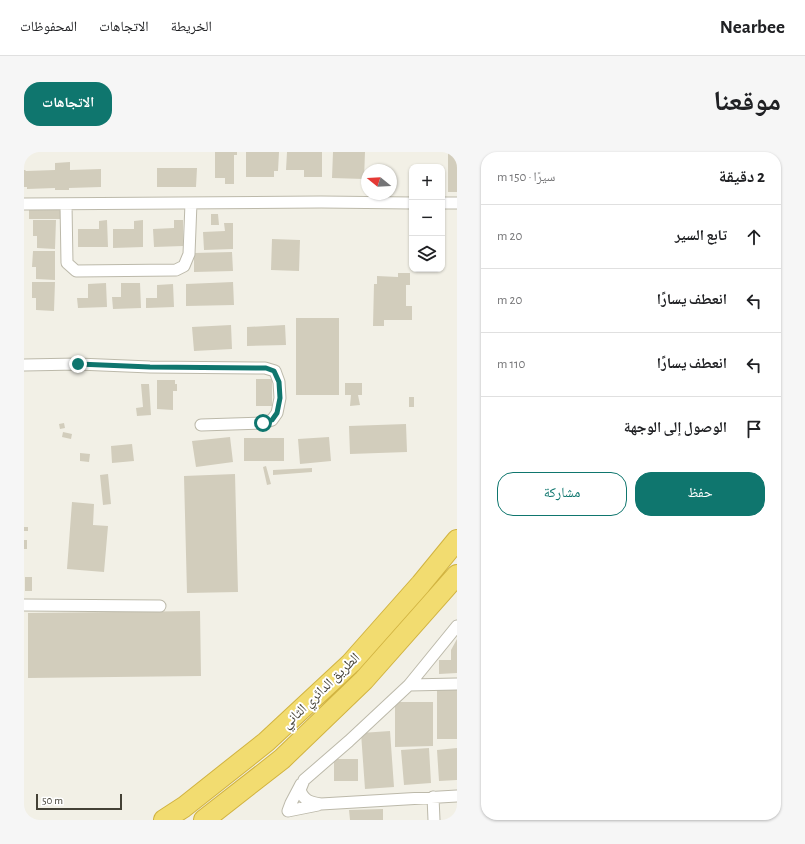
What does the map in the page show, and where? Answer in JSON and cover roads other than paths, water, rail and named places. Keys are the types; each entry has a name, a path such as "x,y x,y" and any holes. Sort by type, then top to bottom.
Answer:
{"highway":[{"name":"الطريق الدائري الثاني","path":"164,820 184,807 266,742 351,663 421,584 457,540"},
{"name":"الطريق الدائري الثاني","path":"204,820 282,759 364,680 457,576"}],"street":[{"path":"66,204 67,263 76,271 97,271 176,270 184,266 189,254 191,203"},
{"path":"24,204 409,203"},
{"path":"445,203 457,203"},
{"path":"24,365 78,364 150,367 266,368 274,371 279,382 280,398 277,413 272,420 263,423 201,425"},
{"path":"24,605 160,606"},
{"path":"457,626 409,684 304,780 294,795 288,812 320,804 457,796"},
{"path":"409,684 457,684"},
{"path":"304,780 300,790 304,799 308,802 320,804"},
{"path":"433,797 434,820"}]}
